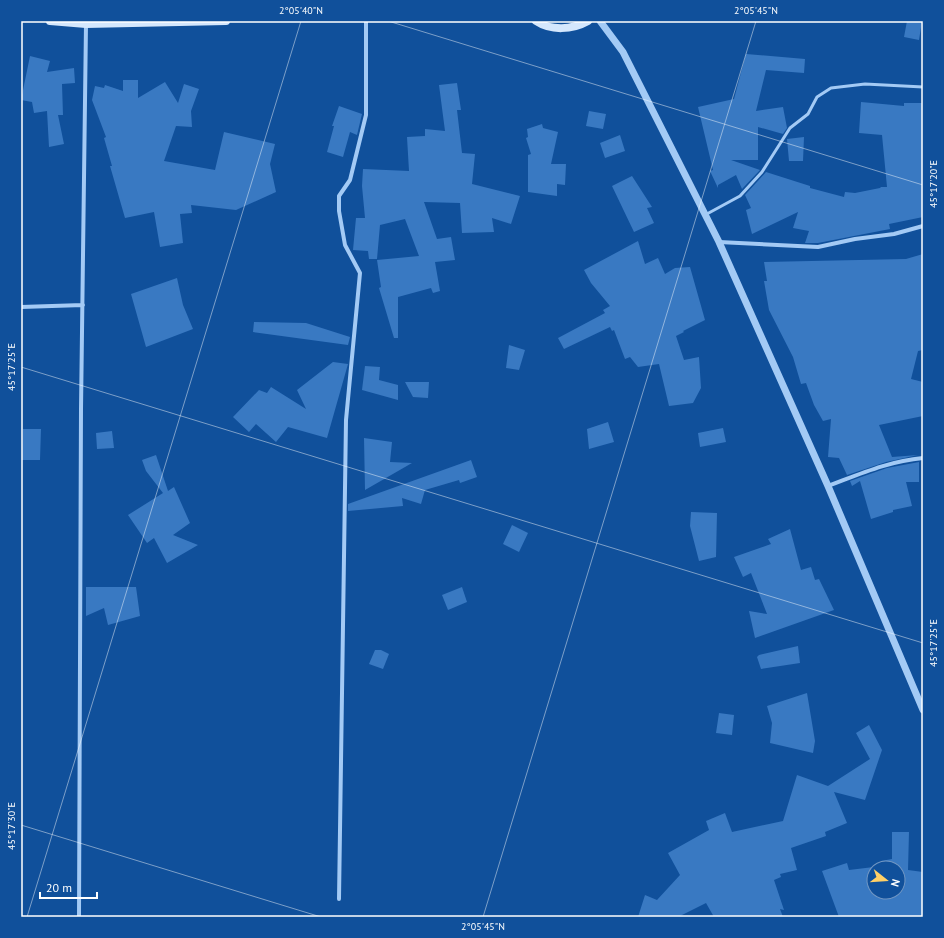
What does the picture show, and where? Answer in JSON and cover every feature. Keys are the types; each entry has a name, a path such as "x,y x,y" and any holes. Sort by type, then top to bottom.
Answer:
{"main road":[{"path":"50,21 86,24 226,21"},
{"path":"536,21 551,28 575,27 588,21"}],"street":[{"path":"339,899 346,420 360,274 345,245 339,211 339,196 350,180 366,115 366,21"},
{"path":"600,21 623,52 719,242 828,486 923,710"},
{"path":"79,917 86,24"},
{"path":"719,242 818,247 855,239 894,234 923,226"},
{"path":"21,307 83,305"},
{"path":"828,486 883,465 904,460 923,458"}],"lane":[{"path":"705,215 740,196 762,172 790,128 808,114 817,97 831,88 865,84 923,87"}],"building":[{"path":"907,21 922,21 919,40 904,37"},
{"path":"746,54 805,59 804,73 766,70 756,111 783,107 787,128 783,134 758,127 758,160 731,160 760,170 742,189 736,175 718,185 718,188 710,171 713,170 698,107 734,99"},
{"path":"30,56 50,61 47,72 74,68 75,83 62,84 63,115 58,115 64,144 49,147 47,111 34,113 32,102 21,100"},
{"path":"123,80 138,80 138,98 165,82 178,103 184,84 199,89 191,111 192,127 176,126 164,161 215,170 224,132 275,144 270,164 276,192 236,210 191,205 192,213 180,214 183,243 160,247 154,212 125,218 110,166 112,166 104,138 106,137 92,100 95,86 104,88 105,85 123,91"},
{"path":"457,83 461,110 457,110 462,153 475,154 472,184 520,196 511,224 492,218 494,232 462,233 460,203 424,202 437,239 451,237 455,260 435,262 440,291 433,293 431,288 398,297 398,338 394,338 379,288 381,287 377,260 419,256 405,219 380,225 377,259 369,259 368,251 353,250 356,218 365,218 362,186 363,169 409,171 407,137 425,136 425,129 445,131 439,85"},
{"path":"861,102 904,106 904,103 923,103 923,217 889,224 890,229 818,243 805,243 809,231 793,228 798,212 752,234 746,210 751,208 745,195 766,172 810,186 810,188 844,197 845,192 855,193 887,187 882,135 859,133"},
{"path":"339,106 362,114 357,135 350,132 343,157 327,152 334,126 332,126"},
{"path":"589,111 606,114 603,129 586,126"},
{"path":"542,124 543,128 558,132 551,164 566,164 565,185 557,184 557,196 528,192 528,155 531,154 526,138 528,137 527,129"},
{"path":"620,135 625,151 605,158 600,143"},
{"path":"804,137 803,161 789,161 787,139"},
{"path":"632,176 652,207 647,208 654,223 634,232 612,186"},
{"path":"638,241 645,264 658,258 665,274 675,268 690,267 705,320 676,336 684,360 699,357 701,388 693,403 669,406 659,364 638,367 630,357 625,359 614,330 612,331 610,327 564,349 558,338 605,313 603,310 610,306 591,283 584,270"},
{"path":"923,254 923,350 918,351 911,379 923,382 923,416 879,425 892,457 918,455 886,462 847,475 839,458 828,457 831,419 823,421 814,405 806,383 801,384 793,357 769,310 764,281 767,281 764,262 906,259"},
{"path":"177,278 183,305 193,329 146,347 131,294"},
{"path":"254,322 306,323 350,337 348,345 253,332"},
{"path":"509,345 525,350 519,370 506,368"},
{"path":"333,362 348,364 327,438 288,427 276,442 256,424 249,432 233,417 259,390 267,393 271,387 306,409 297,390"},
{"path":"365,366 380,367 379,380 398,385 398,400 362,390"},
{"path":"405,382 429,382 428,398 413,397"},
{"path":"608,422 614,442 589,449 587,429"},
{"path":"723,428 726,442 700,447 698,433"},
{"path":"23,429 41,429 40,460 22,460"},
{"path":"112,431 114,448 97,449 96,433"},
{"path":"364,438 392,442 390,462 412,463 365,490"},
{"path":"156,455 168,491 174,487 190,523 173,535 198,545 167,563 154,538 147,543 128,515 163,493 146,471 142,460"},
{"path":"471,460 477,477 460,483 459,480 425,490 421,504 402,498 403,506 348,511 348,504"},
{"path":"919,462 919,482 906,482 912,506 893,510 893,512 871,519 860,481 852,486 850,481 887,468"},
{"path":"691,512 717,513 716,557 699,561 690,526"},
{"path":"512,525 528,533 519,552 503,544"},
{"path":"790,529 801,570 811,567 815,580 819,579 834,610 755,638 749,611 767,614 751,573 743,577 734,557 771,544 768,539"},
{"path":"86,587 136,587 140,616 108,625 104,608 86,616"},
{"path":"462,587 467,602 448,610 442,595"},
{"path":"798,646 800,663 761,669 757,657 759,655"},
{"path":"375,650 381,650 389,654 383,669 369,664"},
{"path":"807,693 815,741 813,753 770,743 772,723 767,706"},
{"path":"719,713 734,715 732,735 716,733"},
{"path":"869,725 882,750 865,800 834,792 847,823 825,832 826,836 791,848 797,870 780,874 781,877 774,880 784,910 780,909 783,917 714,917 706,903 678,917 638,917 645,895 657,900 680,875 668,853 709,830 706,821 725,813 732,832 783,821 797,775 828,786 870,759 856,733"},
{"path":"892,832 909,832 908,870 923,872 923,917 839,917 822,871 847,863 849,870 866,868 866,900 906,900 906,860 886,860 892,859"}]}
